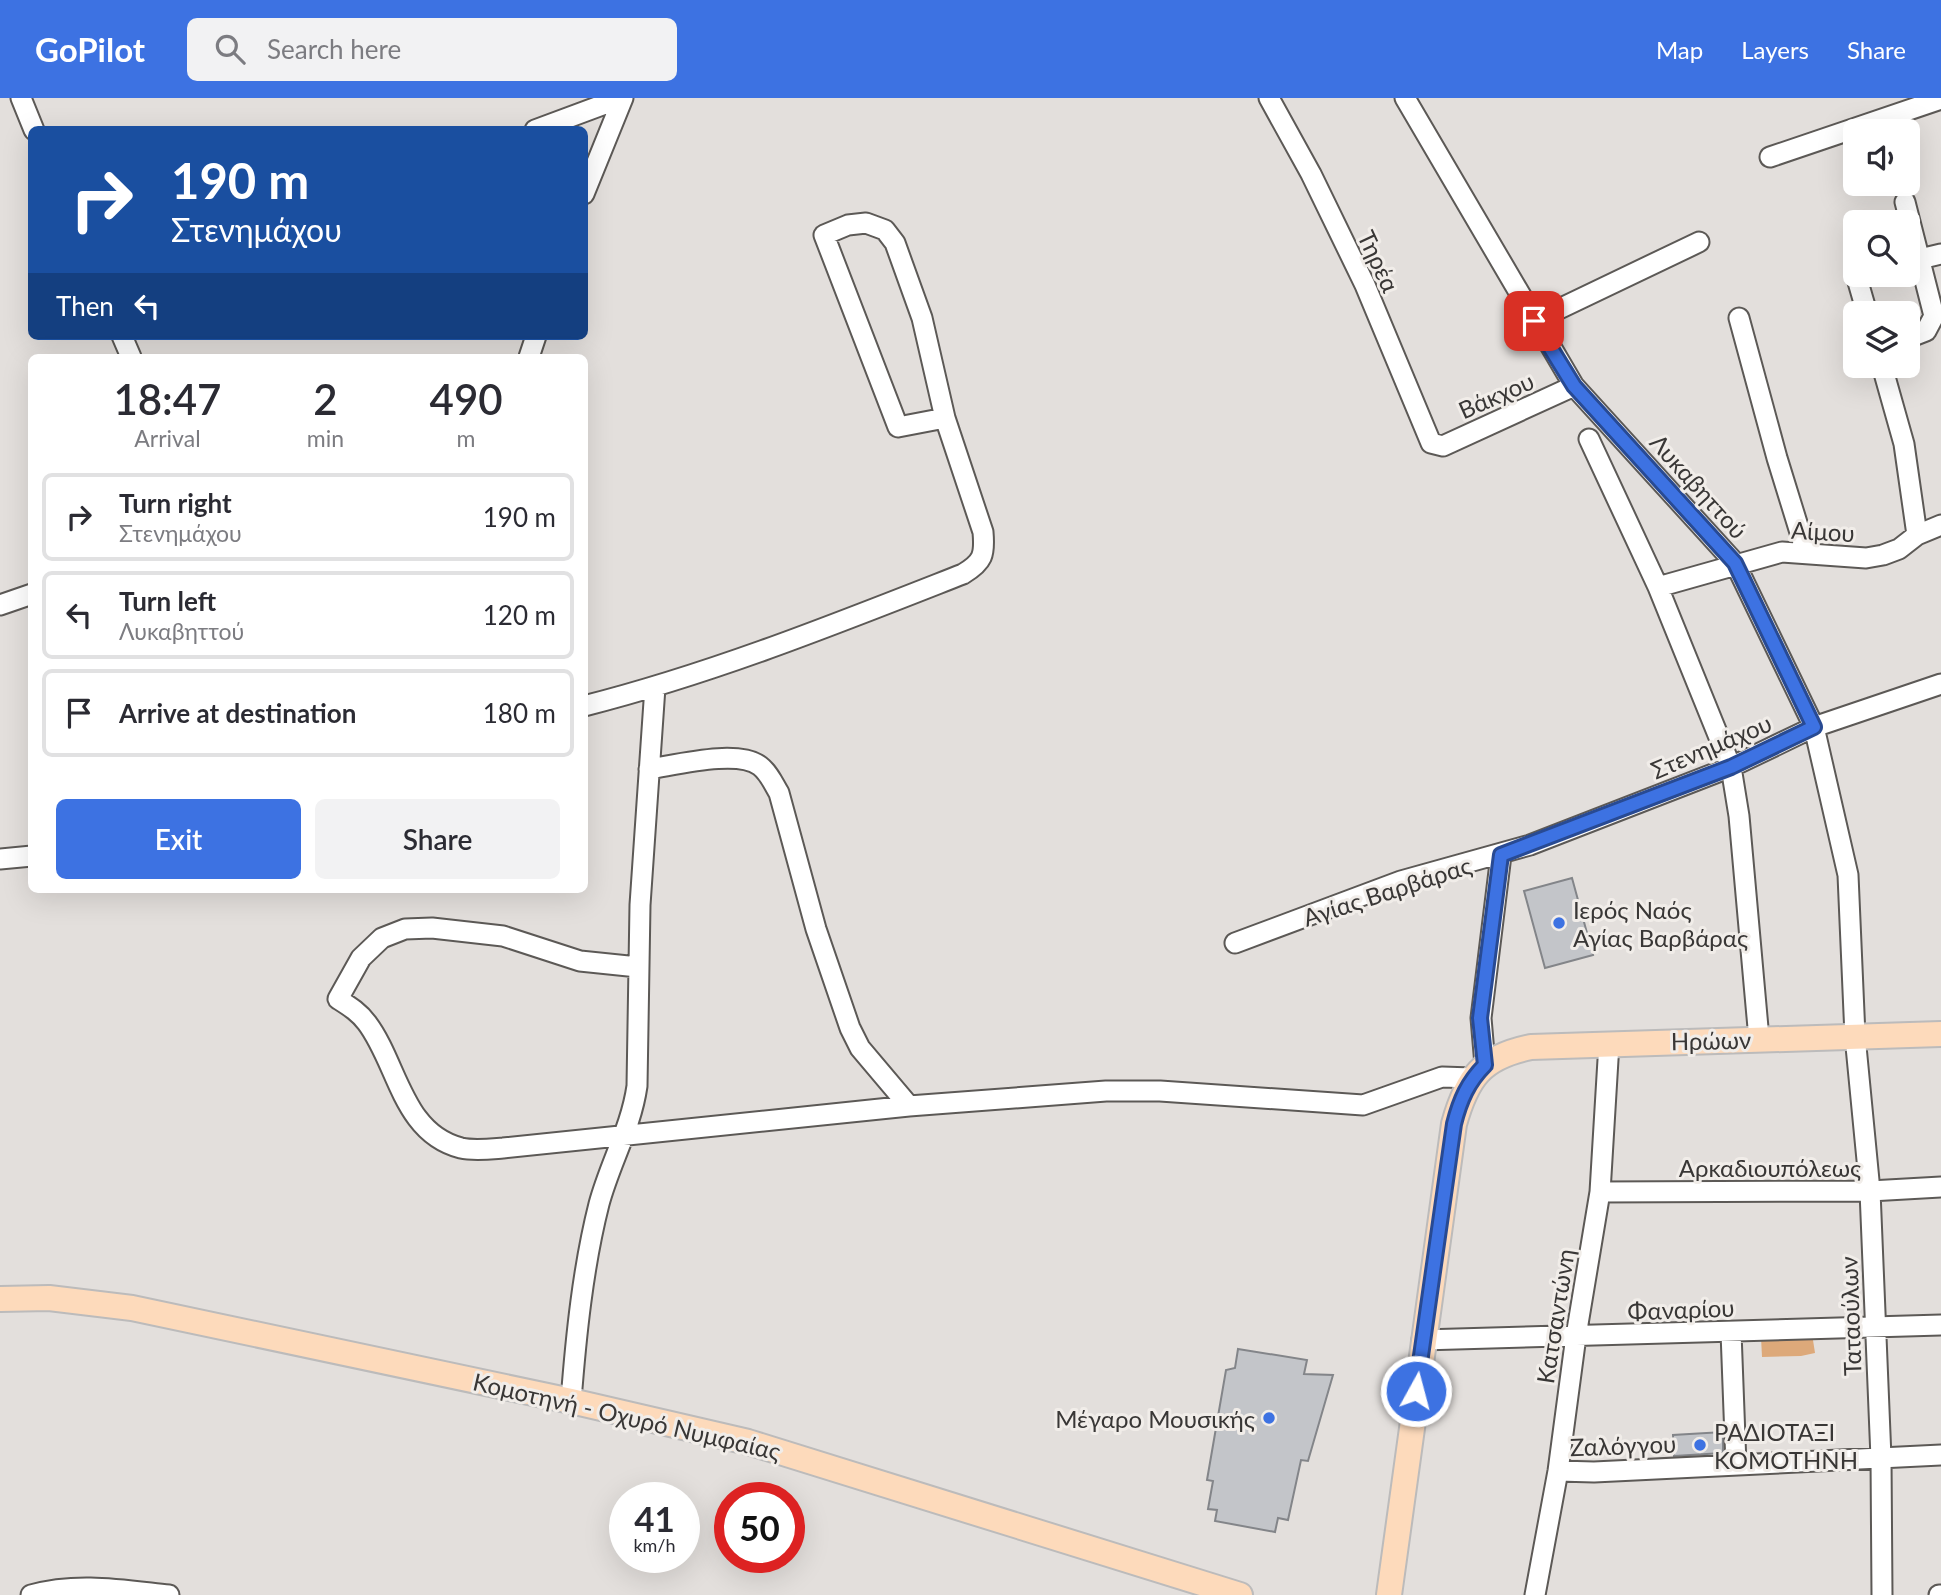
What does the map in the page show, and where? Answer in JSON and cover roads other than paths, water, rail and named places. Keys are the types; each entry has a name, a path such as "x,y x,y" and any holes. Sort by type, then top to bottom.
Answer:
{"main road":[{"name":"Ηρώων","path":"1478,1071 1499,1056 1531,1047 1941,1034"},
{"name":"Αγίας Βαρβάρας","path":"1389,1595 1422,1340 1454,1124 1461,1099 1478,1071"},
{"name":"Κομοτηνή - Οχυρό Νυμφαίας","path":"0,1299 49,1298 132,1308 670,1423 825,1464 1240,1595"}],"street":[{"path":"21,98 32,126"},
{"path":"547,126 622,98"},
{"path":"588,184 622,98"},
{"name":"Τηρέα","path":"1269,98 1311,174 1364,285 1428,438 1437,446"},
{"name":"Λυκαβηττού","path":"1405,98 1574,386 1735,563 1814,727 1848,875 1854,1036"},
{"path":"1770,157 1941,99"},
{"path":"1905,202 1907,210"},
{"path":"588,705 655,687 798,639 963,574 978,565 985,549 983,532 945,418 922,318 895,243 885,230 866,223 848,225 824,235 898,427 945,418"},
{"path":"1534,321 1699,242"},
{"path":"1920,333 1926,331 1934,316 1920,259 1941,254"},
{"path":"1739,318 1776,458 1807,552"},
{"path":"1885,378 1904,443 1917,535"},
{"name":"Βάκχου","path":"1437,446 1574,386"},
{"path":"1589,439 1658,587 1731,767 1739,816 1759,1039"},
{"name":"Αίμου","path":"1658,587 1735,563 1782,552 1866,558 1883,555 1899,549 1917,535 1941,526"},
{"path":"0,605 28,594"},
{"name":"Στενημάχου","path":"1501,855 1731,767 1814,727 1941,684"},
{"path":"572,1401 591,1244 609,1170 625,1135 637,1086 638,967 655,687"},
{"path":"649,769 740,758 758,764 771,777 779,793 816,929 850,1028 860,1048 877,1071 909,1106"},
{"name":"Αγίας Βαρβάρας","path":"1235,943 1401,881 1501,855 1480,1018 1478,1071"},
{"path":"0,859 28,856"},
{"path":"638,967 580,961 503,936 432,928 405,929 382,939 361,958 338,999 367,1023 414,1114 437,1137 463,1149 909,1106 1106,1091 1160,1091 1363,1105 1442,1077 1478,1071"},
{"name":"Ταταούλων","path":"1854,1036 1870,1191 1881,1458 1882,1595"},
{"name":"Κατσαντώνη","path":"1535,1595 1558,1471 1576,1336 1600,1192 1609,1043"},
{"name":"Αρκαδιουπόλεως","path":"1600,1192 1870,1191 1941,1187"},
{"name":"Φαναρίου","path":"1422,1340 1941,1325"},
{"path":"1731,1332 1736,1465"},
{"name":"Ζαλόγγου","path":"1558,1471 1594,1472 1941,1455"},
{"path":"31,1595 69,1587 169,1595"}],"place":[{"name":"Ιερός Ναός Αγίας Βαρβάρας","path":"1559,923"},
{"name":"Μέγαρο Μουσικής","path":"1269,1418"},
{"name":"ΡΑΔΙΟΤΑΞΙ ΚΟΜΟΤΗΝΗ","path":"1700,1445"}]}
